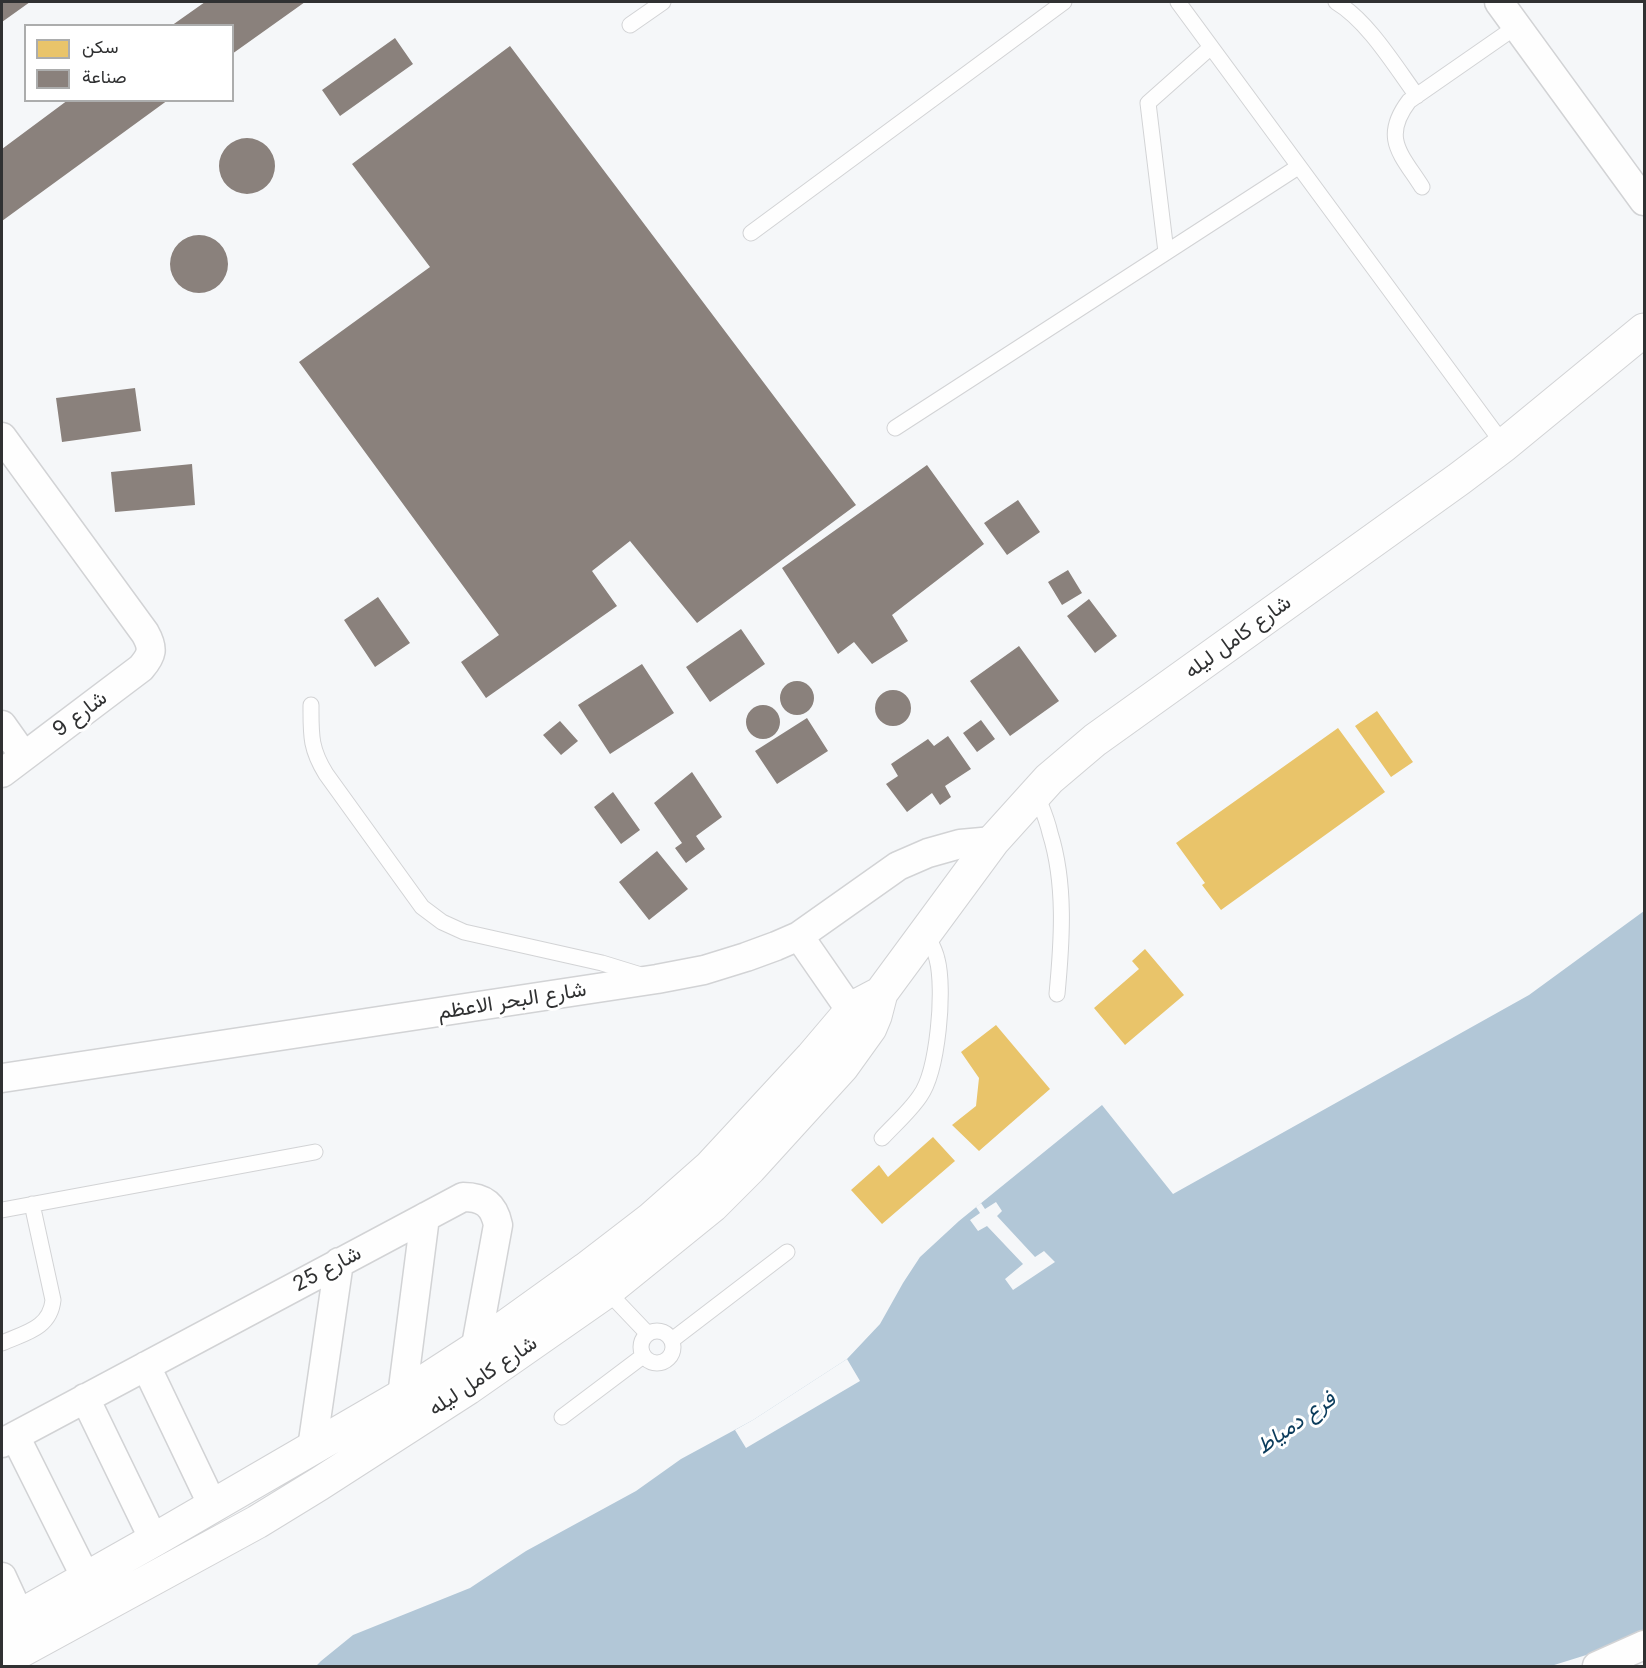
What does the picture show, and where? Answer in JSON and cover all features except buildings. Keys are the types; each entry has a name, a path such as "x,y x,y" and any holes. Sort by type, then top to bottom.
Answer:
{"street":[{"path":"1509,10 1644,201"},
{"name":"شارع كامل ليله","path":"11,1621 402,1396 476,1348 596,1280 712,1206 842,1067 861,1019 875,1016 881,993 993,841 1049,779 1095,740 1460,479 1642,337"},
{"name":"شارع 9","path":"2,437 145,633 151,649 149,658 141,669 13,765"},
{"path":"2,725 13,765"},
{"name":"شارع البحر الاعظم","path":"2,1078 657,979 704,969 746,957 799,936 898,866 928,852 960,844 993,841"},
{"path":"799,936 861,1019"},
{"name":"شارع 25","path":"8,1440 425,1216 463,1197 473,1197 483,1200 490,1206 496,1215 498,1225 468,1388"},
{"path":"402,1396 425,1216"},
{"path":"312,1448 339,1262"},
{"name":"شارع كامل ليله","path":"2,1662 257,1522 319,1484 468,1388 596,1280"},
{"path":"146,1366 213,1506"},
{"path":"85,1398 154,1540"},
{"path":"8,1440 86,1578"},
{"path":"2,1577 11,1621"},
{"path":"1597,1666 1644,1645"}],"lane":[{"path":"630,25 663,2"},
{"path":"751,233 1064,2"},
{"path":"1178,2 1504,445"},
{"path":"1336,2 1366,29 1417,96"},
{"path":"1422,187 1397,148 1395,134 1397,122 1409,101 1509,10"},
{"path":"1166,252 1148,103 1211,47"},
{"path":"895,428 1298,167"},
{"path":"311,705 311,736 318,762 422,907 442,922 464,932 602,963 657,979"},
{"path":"1036,793 1051,834 1058,870 1062,911 1057,994"},
{"path":"882,1138 920,1097 930,1075 940,1021 941,987 937,959 926,932"},
{"path":"2,1210 315,1152"},
{"path":"2,1343 40,1326 46,1321 53,1308 32,1204"},
{"path":"672,1340 787,1252"},
{"path":"596,1280 647,1333"},
{"path":"660,1330 672,1340 673,1349 667,1360 654,1363 648,1361 641,1350 643,1338 647,1333 660,1330"},
{"path":"562,1417 644,1356"}],"water":[{"name":"فرع دمياط","path":"1644,911 1644,1637 1551,1666 316,1666 353,1635 470,1588 526,1551 636,1491 681,1459 753,1420 847,1359 880,1324 920,1257 959,1221 1102,1105 1173,1194 1529,995"}],"pier":[{"path":"996,1202 1002,1211 997,1216 1035,1257 1044,1251 1055,1262 1013,1290 1005,1279 1023,1264 987,1226 978,1231 970,1220 980,1213 976,1207 981,1203 985,1209"},
{"path":"847,1359 860,1381 746,1448 735,1430"}]}
